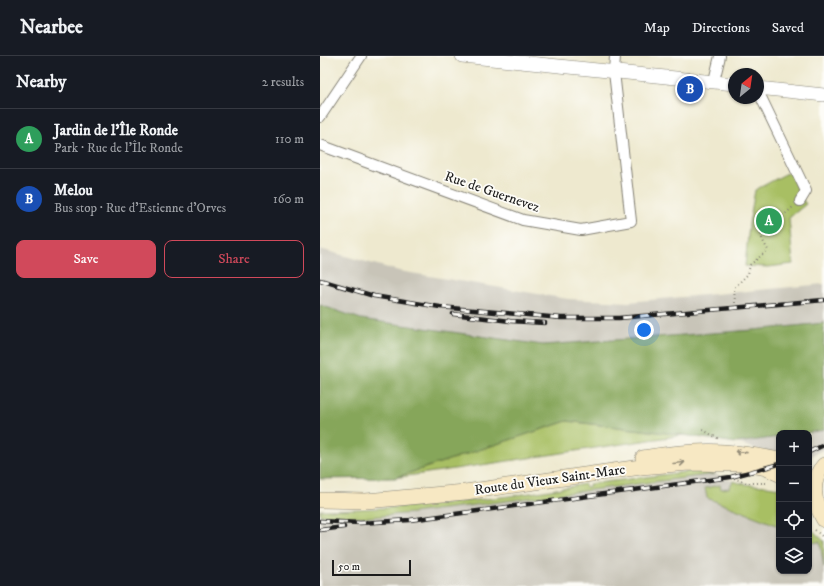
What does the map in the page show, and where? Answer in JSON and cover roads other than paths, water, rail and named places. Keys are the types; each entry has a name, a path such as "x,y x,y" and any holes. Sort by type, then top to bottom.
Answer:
{"main road":[{"name":"Route du Vieux Saint-Marc","path":"320,492 364,492 468,484 686,451 745,452 776,459"},
{"name":"Route du Vieux Saint-Marc","path":"320,500 366,501 465,492 641,467 689,463 745,464 766,468 776,473"},
{"path":"818,466 812,493 817,508 824,520"}],"street":[{"path":"321,114 362,56"},
{"path":"462,56 728,83"},
{"path":"614,72 615,56"},
{"path":"714,81 720,56"},
{"name":"Rue de Guernevez","path":"320,145 522,220 581,230 631,221 614,72"},
{"path":"764,90 824,95"},
{"path":"764,102 806,190 800,201"}],"railway":[{"path":"320,280 374,296 440,307 561,318 619,318 824,300"},
{"path":"453,314 510,321 545,323"},
{"path":"812,451 824,445"},
{"path":"320,521 360,523 410,520 731,477 776,465"},
{"path":"320,530 344,527"}],"place":[{"name":"Melou","path":"690,89"},
{"name":"Jardin de l'Île Ronde","path":"769,221"}]}
